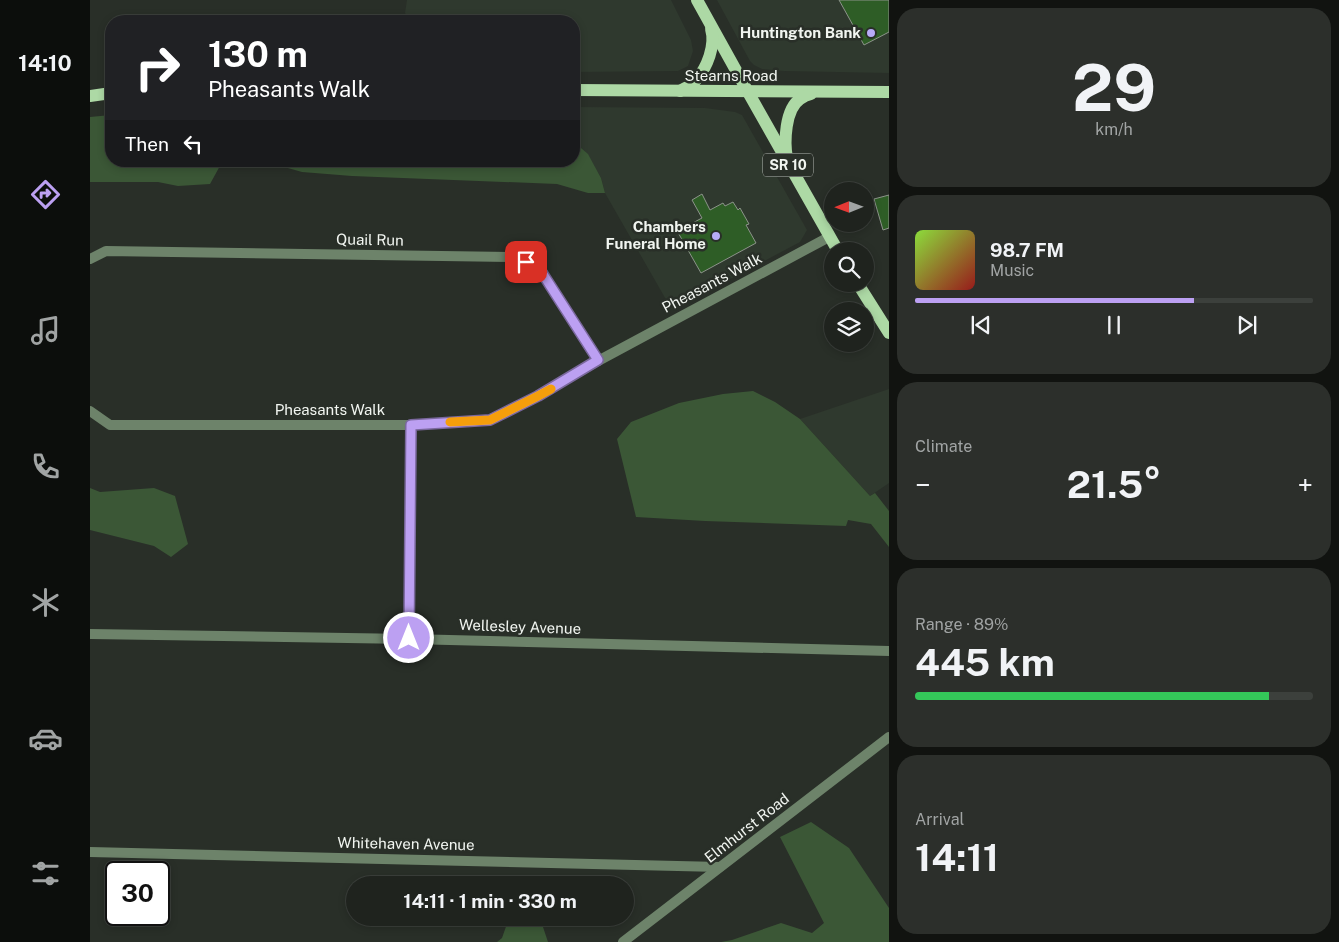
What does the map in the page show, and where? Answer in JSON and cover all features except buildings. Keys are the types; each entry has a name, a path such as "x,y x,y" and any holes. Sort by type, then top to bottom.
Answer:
{"main road":[{"name":"SR 10","path":"697,0 832,242"},
{"path":"679,92 696,82 711,50 712,34 707,19"},
{"name":"Stearns Road","path":"580,90 889,92"},
{"path":"788,165 785,145 787,125 793,107 799,99 813,92"},
{"path":"90,96 105,94"},
{"path":"863,292 889,334"}],"street":[{"name":"Pheasants Walk","path":"90,411 110,425 411,425 490,420 538,396 598,360 829,237"},
{"name":"Quail Run","path":"90,259 106,251 514,257 539,268 598,360"},
{"path":"409,638 411,425"},
{"name":"Wellesley Avenue","path":"90,634 409,638 889,651"},
{"name":"Elmhurst Road","path":"623,942 889,738"},
{"name":"Whitehaven Avenue","path":"90,852 720,867"}],"shaded area":[{"path":"407,0 671,0 691,40 693,51 688,66 678,71 580,72 580,15 406,15"},
{"path":"717,0 889,0 889,73 762,69 750,61"},
{"path":"580,107 705,108 735,112 742,115 807,230 800,242 672,310 605,193 601,178 588,155 580,148"},
{"path":"889,389 889,483 870,496 800,419"}],"green space":[{"path":"105,116 105,167 219,167 210,184 178,186 158,182 90,182 90,117"},
{"path":"580,147 588,154 601,178 605,193 588,193 557,184 352,176 302,172 284,167 580,167"},
{"path":"753,391 775,402 800,419 870,496 875,493 889,511 889,547 871,524 848,520 846,526 636,517 617,439 631,422 679,403 723,394"},
{"path":"90,488 100,492 154,488 175,496 188,544 171,557 154,546 90,530"},
{"path":"811,822 849,848 889,908 889,942 721,942 781,923 812,933 824,923 780,837"},
{"path":"506,926 543,926 548,942 497,942 502,938"}],"slow traffic":[{"path":"450,422 490,420 551,389"}],"place":[{"name":"Huntington Bank","path":"871,33"},
{"name":"Chambers Funeral Home","path":"716,236"}],"route":[{"path":"409,638 411,425 490,420 538,396 598,360 539,268 526,262"}]}
